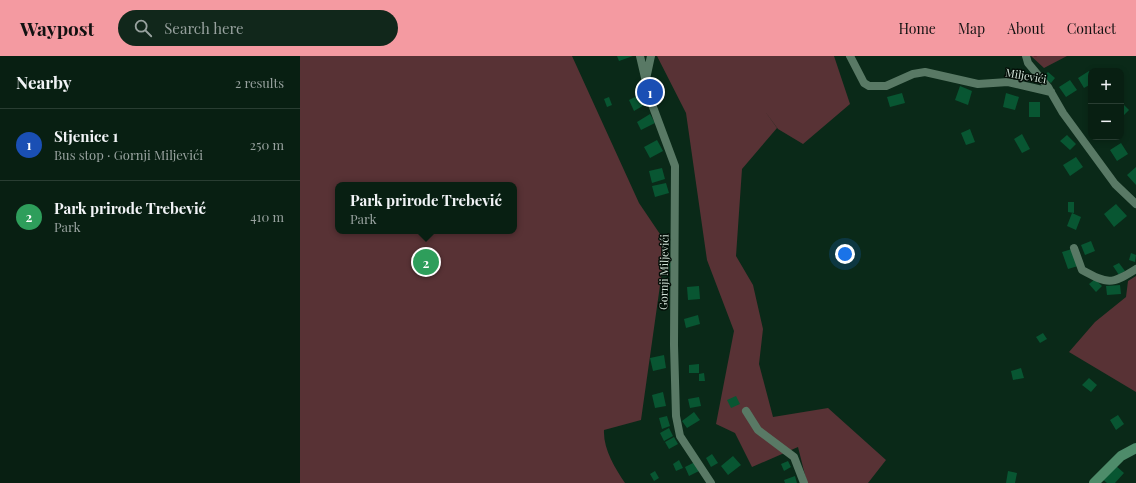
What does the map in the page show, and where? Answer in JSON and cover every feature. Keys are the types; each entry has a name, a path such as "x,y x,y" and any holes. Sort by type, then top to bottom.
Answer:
{"main road":[{"path":"1094,483 1122,456 1136,448"}],"street":[{"name":"Gornji Miljevići","path":"640,56 650,99 675,166 674,345 676,416 680,436 711,483"},
{"path":"646,82 651,56"},
{"name":"Miljevići","path":"850,56 864,83 869,86 886,86 912,74 925,72 978,84 1008,82 1051,92"},
{"name":"Miljevići","path":"1026,56 1028,63 1051,92 1063,113 1115,184 1136,204"},
{"path":"1074,248 1082,270 1101,279 1110,282 1119,280 1136,269"},
{"path":"746,411 758,430 794,457 804,483"}],"shaded area":[{"path":"300,56 572,56 639,203 666,243 641,420 604,430 605,444 614,465 625,483 300,483"},
{"path":"657,56 834,56 850,104 803,144 778,129 764,110 777,128 742,169 736,256 753,285 763,329 759,364 773,417 828,408 886,460 868,483 807,483 798,447 752,467 735,433 716,424 734,331 707,260 686,113"},
{"path":"1031,56 1067,56 1044,68"},
{"path":"1136,276 1136,392 1069,352 1095,322 1126,297 1128,281"}],"building":[{"path":"617,56 633,56 619,61"},
{"path":"1048,72 1055,78 1051,83 1043,77"},
{"path":"1088,72 1088,86 1084,88 1078,78"},
{"path":"1070,80 1077,90 1066,97 1059,87"},
{"path":"960,86 972,91 968,105 955,100"},
{"path":"902,93 905,103 890,107 887,97"},
{"path":"1006,93 1019,97 1015,110 1003,107"},
{"path":"641,94 646,104 634,111 629,100"},
{"path":"609,97 612,105 607,107 604,99"},
{"path":"1029,102 1040,102 1040,117 1029,117"},
{"path":"1124,105 1129,110 1124,115"},
{"path":"650,114 655,123 641,130 637,122"},
{"path":"970,129 975,142 966,145 961,133"},
{"path":"1022,134 1030,149 1022,153 1014,139"},
{"path":"1067,135 1076,144 1070,150 1060,141"},
{"path":"657,140 663,151 650,158 644,147"},
{"path":"1121,143 1128,154 1117,161 1110,150"},
{"path":"1076,157 1083,167 1070,176 1063,165"},
{"path":"1136,167 1136,185 1127,175"},
{"path":"662,168 665,179 652,183 649,171"},
{"path":"666,183 669,193 655,197 652,186"},
{"path":"1068,202 1074,202 1074,213 1068,212"},
{"path":"1116,204 1127,216 1114,227 1104,214"},
{"path":"1072,213 1081,217 1076,230 1067,226"},
{"path":"1091,241 1095,251 1085,255 1081,245"},
{"path":"1072,249 1078,266 1068,269 1062,252"},
{"path":"1131,253 1136,255 1135,262 1129,260"},
{"path":"665,262 671,263 670,272 663,271"},
{"path":"1119,263 1125,271 1119,275 1113,266"},
{"path":"1095,279 1102,286 1096,292 1089,284"},
{"path":"1120,285 1121,294 1107,295 1106,286"},
{"path":"699,286 700,299 688,300 687,287"},
{"path":"698,315 700,324 686,328 684,319"},
{"path":"1043,333 1047,339 1040,343 1036,337"},
{"path":"664,355 666,368 653,371 650,358"},
{"path":"699,364 699,373 689,373 689,365"},
{"path":"1021,368 1024,378 1013,380 1011,371"},
{"path":"704,373 705,381 699,381 699,374"},
{"path":"1089,378 1097,385 1091,392 1082,385"},
{"path":"663,392 666,406 655,408 652,395"},
{"path":"736,396 740,404 731,408 727,400"},
{"path":"699,397 701,406 690,408 688,399"},
{"path":"694,412 700,420 687,428 682,421"},
{"path":"1118,415 1124,424 1116,430 1110,420"},
{"path":"667,416 670,426 662,429 659,418"},
{"path":"669,428 673,436 664,441 660,433"},
{"path":"674,437 678,444 669,449 665,442"},
{"path":"712,454 718,463 711,467 706,458"},
{"path":"733,456 741,465 728,475 721,466"},
{"path":"679,460 683,468 676,471 673,464"},
{"path":"788,461 791,467 784,471 781,464"},
{"path":"695,462 699,471 689,476 685,467"},
{"path":"1115,465 1124,473 1115,483 1107,483 1102,479"},
{"path":"655,471 659,478 654,481 650,474"},
{"path":"1008,471 1017,473 1015,483 1006,483"},
{"path":"795,476 797,483 785,483 784,480"}],"place":[{"name":"Stjenice 1","path":"650,92"},
{"name":"Park prirode Trebević","path":"426,262"}]}
